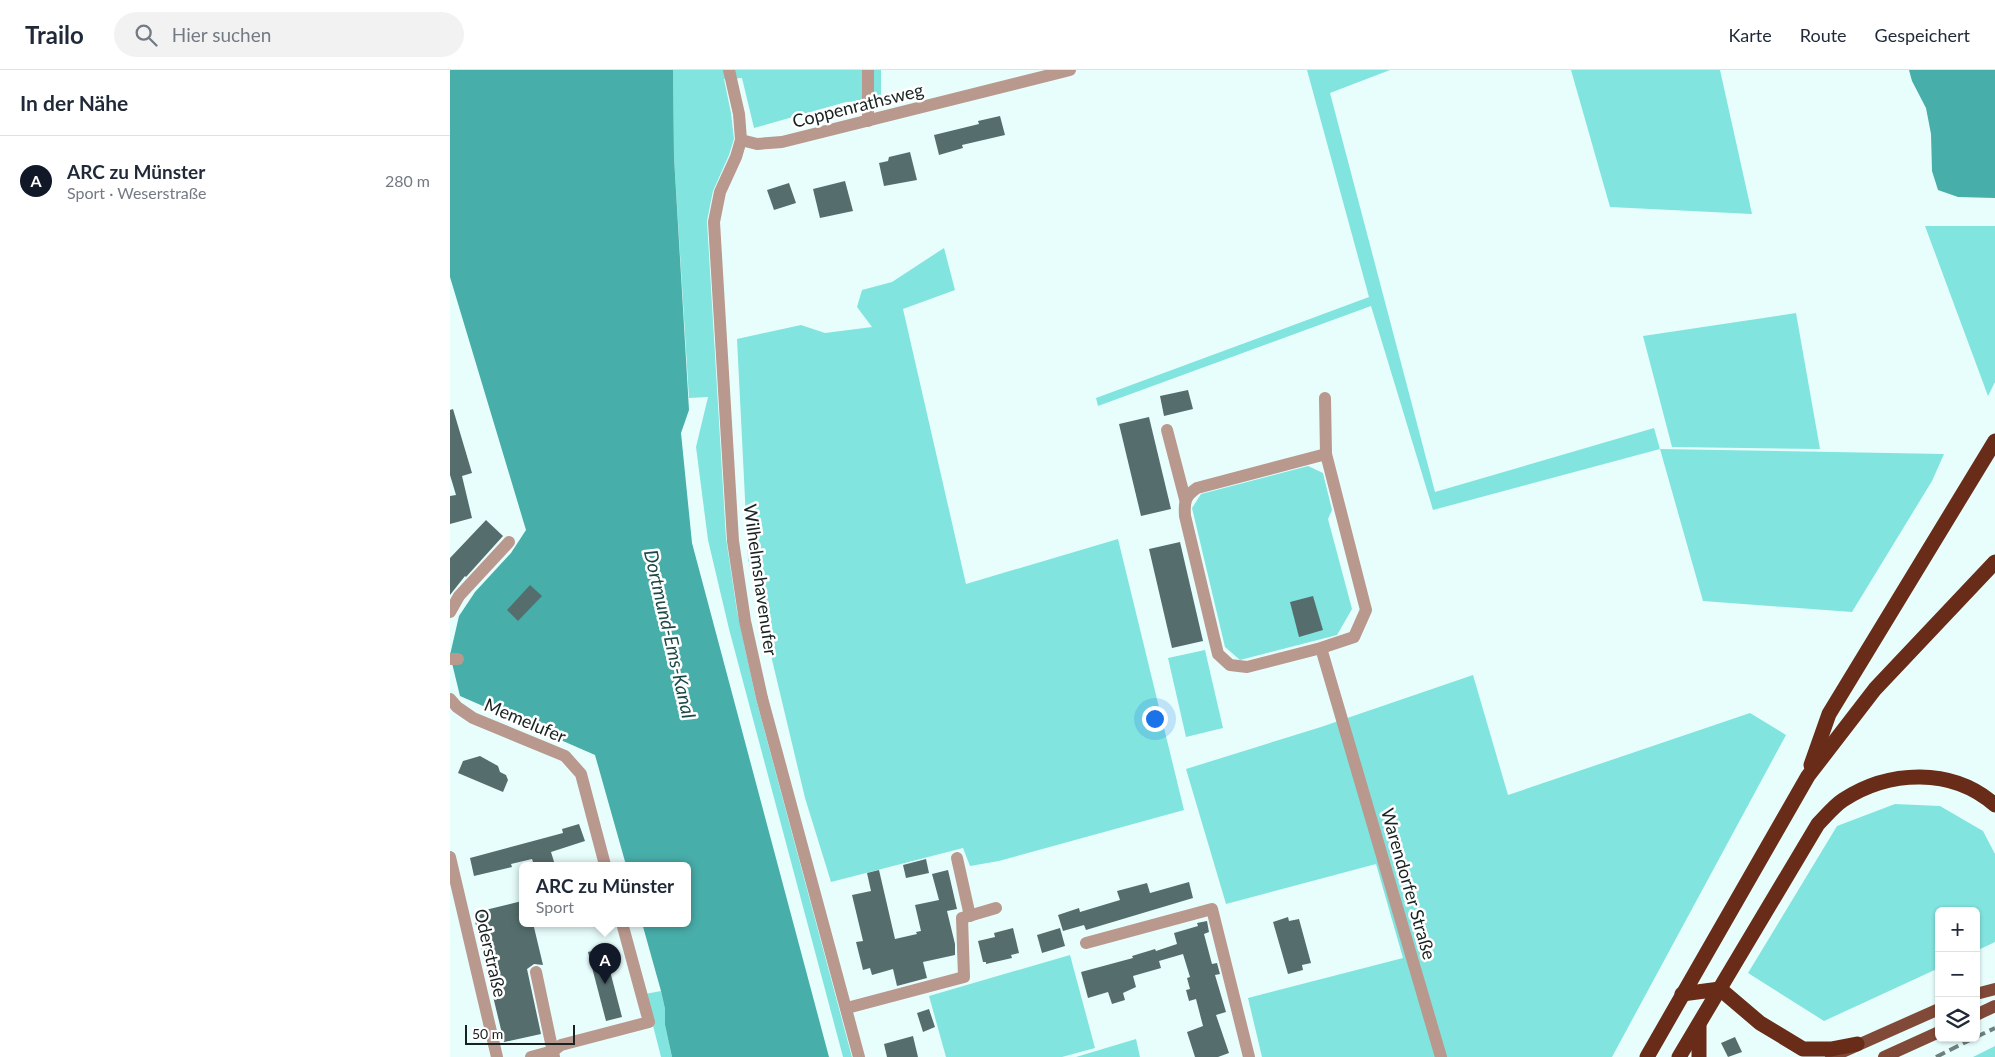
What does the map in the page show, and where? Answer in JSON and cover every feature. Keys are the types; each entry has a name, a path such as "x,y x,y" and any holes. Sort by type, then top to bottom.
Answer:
{"highway":[{"path":"1808,776 1829,714 1995,441"},
{"path":"1647,1057 1808,776 1875,689 1995,562"},
{"path":"1680,1057 1818,824 1841,801 1885,780 1933,777 1963,784 1995,805"},
{"path":"1682,994 1720,989 1760,1024 1803,1050 1831,1049 1857,1044"},
{"path":"1699,1025 1699,1057"}],"main road":[{"path":"1980,993 1995,989"},
{"path":"1980,1013 1995,1006"},
{"path":"1831,1057 1935,1011"},
{"path":"1884,1057 1935,1034"}],"street":[{"name":"Wilhelmshavenufer","path":"729,70 739,114 741,140 736,157 720,192 714,222 733,541 744,621 762,698 859,1057"},
{"path":"868,70 868,121"},
{"name":"Coppenrathsweg","path":"741,140 757,144 782,142 868,121 1029,75 1070,70"},
{"path":"1167,430 1185,499 1185,516 1218,654 1230,665 1247,667 1321,648 1354,637 1366,610 1326,454 1325,398"},
{"path":"1185,499 1197,488 1326,454"},
{"path":"450,612 459,596 509,542"},
{"name":"Warendorfer Straße","path":"1321,648 1441,1057"},
{"name":"Memelufer","path":"450,699 456,707 473,718 565,756 581,774 604,862"},
{"name":"Oderstraße","path":"450,857 496,1057"},
{"path":"957,858 970,916"},
{"path":"847,1008 964,978 962,918 996,908"},
{"path":"1086,943 1212,909 1249,1057"},
{"path":"531,1057 554,1054 561,1046 649,1022 623,927"},
{"path":"536,972 554,1054"}],"shaded area":[{"path":"673,70 881,70 881,97 867,101 846,102 754,128 742,78 724,79 734,139 713,191 707,221 726,538 737,611 756,699 852,1057 843,1057 729,629 708,540 696,447 708,397 689,398 674,157"},
{"path":"1307,70 1390,70 1330,93 1435,492 1654,428 1660,449 1433,510 1371,306 1098,406 1096,398 1369,297"},
{"path":"1571,70 1720,70 1752,214 1610,207"},
{"path":"1925,226 1995,226 1995,382 1988,396"},
{"path":"944,248 955,290 903,309 966,584 1118,539 1184,810 999,861 970,866 963,848 831,882 805,798 748,559 737,339 801,325 825,333 872,327 857,307 862,290 892,282"},
{"path":"1796,313 1820,449 1672,447 1643,336"},
{"path":"1660,449 1944,454 1932,481 1852,612 1703,601"},
{"path":"1308,466 1323,473 1332,510 1328,519 1352,609 1337,635 1240,660 1225,647 1192,508 1201,494"},
{"path":"1205,650 1223,728 1186,737 1168,658"},
{"path":"1473,675 1508,795 1750,713 1786,735 1612,1057 1262,1057 1248,998 1403,958 1376,864 1226,904 1186,769 1321,727"},
{"path":"1895,804 1940,806 1983,831 1995,854 1995,942 1980,949 1980,907 1935,907 1935,970 1824,1021 1748,973 1837,826"},
{"path":"1070,955 1095,1048 1062,1057 946,1057 929,996"},
{"path":"661,991 665,1009 665,1025 672,1057 661,1057 645,994"},
{"path":"1136,1039 1140,1057 1076,1057"},
{"path":"1995,1046 1995,1057 1973,1057"}],"water":[{"name":"Dortmund-Ems-Kanal","path":"450,70 673,70 674,157 689,410 681,433 692,543 829,1057 672,1057 665,1025 665,1009 643,927 691,927 691,862 625,862 595,755 460,696 450,655 459,616 475,592 511,553 526,530 450,277"},
{"path":"1909,70 1995,70 1995,198 1958,197 1938,190 1932,171 1931,134 1926,108 1912,81"}],"building":[{"path":"1000,116 1005,135 962,145 963,148 939,155 934,135 979,124 978,121"},
{"path":"910,152 917,180 884,186 879,163 888,161 889,157"},
{"path":"845,181 853,211 820,218 813,189"},
{"path":"789,183 796,203 774,210 767,190"},
{"path":"1188,390 1193,409 1164,416 1160,396"},
{"path":"453,409 472,473 462,476 472,518 450,524 450,496 456,495 450,475 450,410"},
{"path":"1149,417 1171,509 1141,516 1119,424"},
{"path":"486,520 503,536 465,576 450,595 450,558"},
{"path":"1180,542 1203,641 1172,648 1149,549"},
{"path":"530,585 542,596 518,621 507,610"},
{"path":"1313,596 1323,630 1299,637 1290,602"},
{"path":"480,756 498,766 500,772 506,775 508,780 503,792 458,773 463,761"},
{"path":"579,824 585,841 551,852 554,862 533,862 532,859 511,864 512,867 474,876 470,858 563,833 562,829"},
{"path":"926,859 929,873 906,878 903,865"},
{"path":"879,870 895,939 917,934 916,932 921,931 915,905 939,900 932,874 948,870 957,909 947,911 955,944 955,955 923,962 927,978 897,986 893,969 872,975 870,968 863,970 856,942 863,941 852,895 871,891 867,873"},
{"path":"1189,882 1193,898 1086,930 1084,925 1063,931 1058,915 1079,908 1080,912 1120,900 1117,891 1147,883 1150,893"},
{"path":"519,902 519,927 534,927 543,965 534,964 527,969 541,1034 504,1042 473,913"},
{"path":"1288,917 1289,921 1299,919 1311,963 1302,965 1303,970 1288,974 1273,922"},
{"path":"1207,921 1209,932 1204,934 1212,964 1217,963 1220,974 1215,975 1226,1012 1216,1015 1229,1053 1218,1057 1195,1057 1187,1032 1203,1026 1196,999 1189,1001 1186,990 1190,989 1187,978 1190,977 1183,954 1159,961 1161,968 1133,976 1136,987 1123,993 1125,1000 1112,1004 1108,992 1088,998 1081,972 1177,944 1174,933 1198,926 1197,923"},
{"path":"1013,928 1019,953 1011,955 1012,958 986,964 986,962 983,962 978,941 995,937 994,933"},
{"path":"1060,928 1065,946 1042,953 1037,935"},
{"path":"604,948 622,1017 606,1021 588,952"},
{"path":"929,1009 935,1027 923,1032 917,1013"},
{"path":"913,1036 918,1057 887,1057 884,1044"},
{"path":"1735,1037 1742,1052 1728,1057 1721,1043"}],"railway":[{"path":"1980,1035 1995,1028"},
{"path":"1936,1057 1966,1042"}],"place":[{"name":"ARC zu Münster","path":"605,984"}]}
